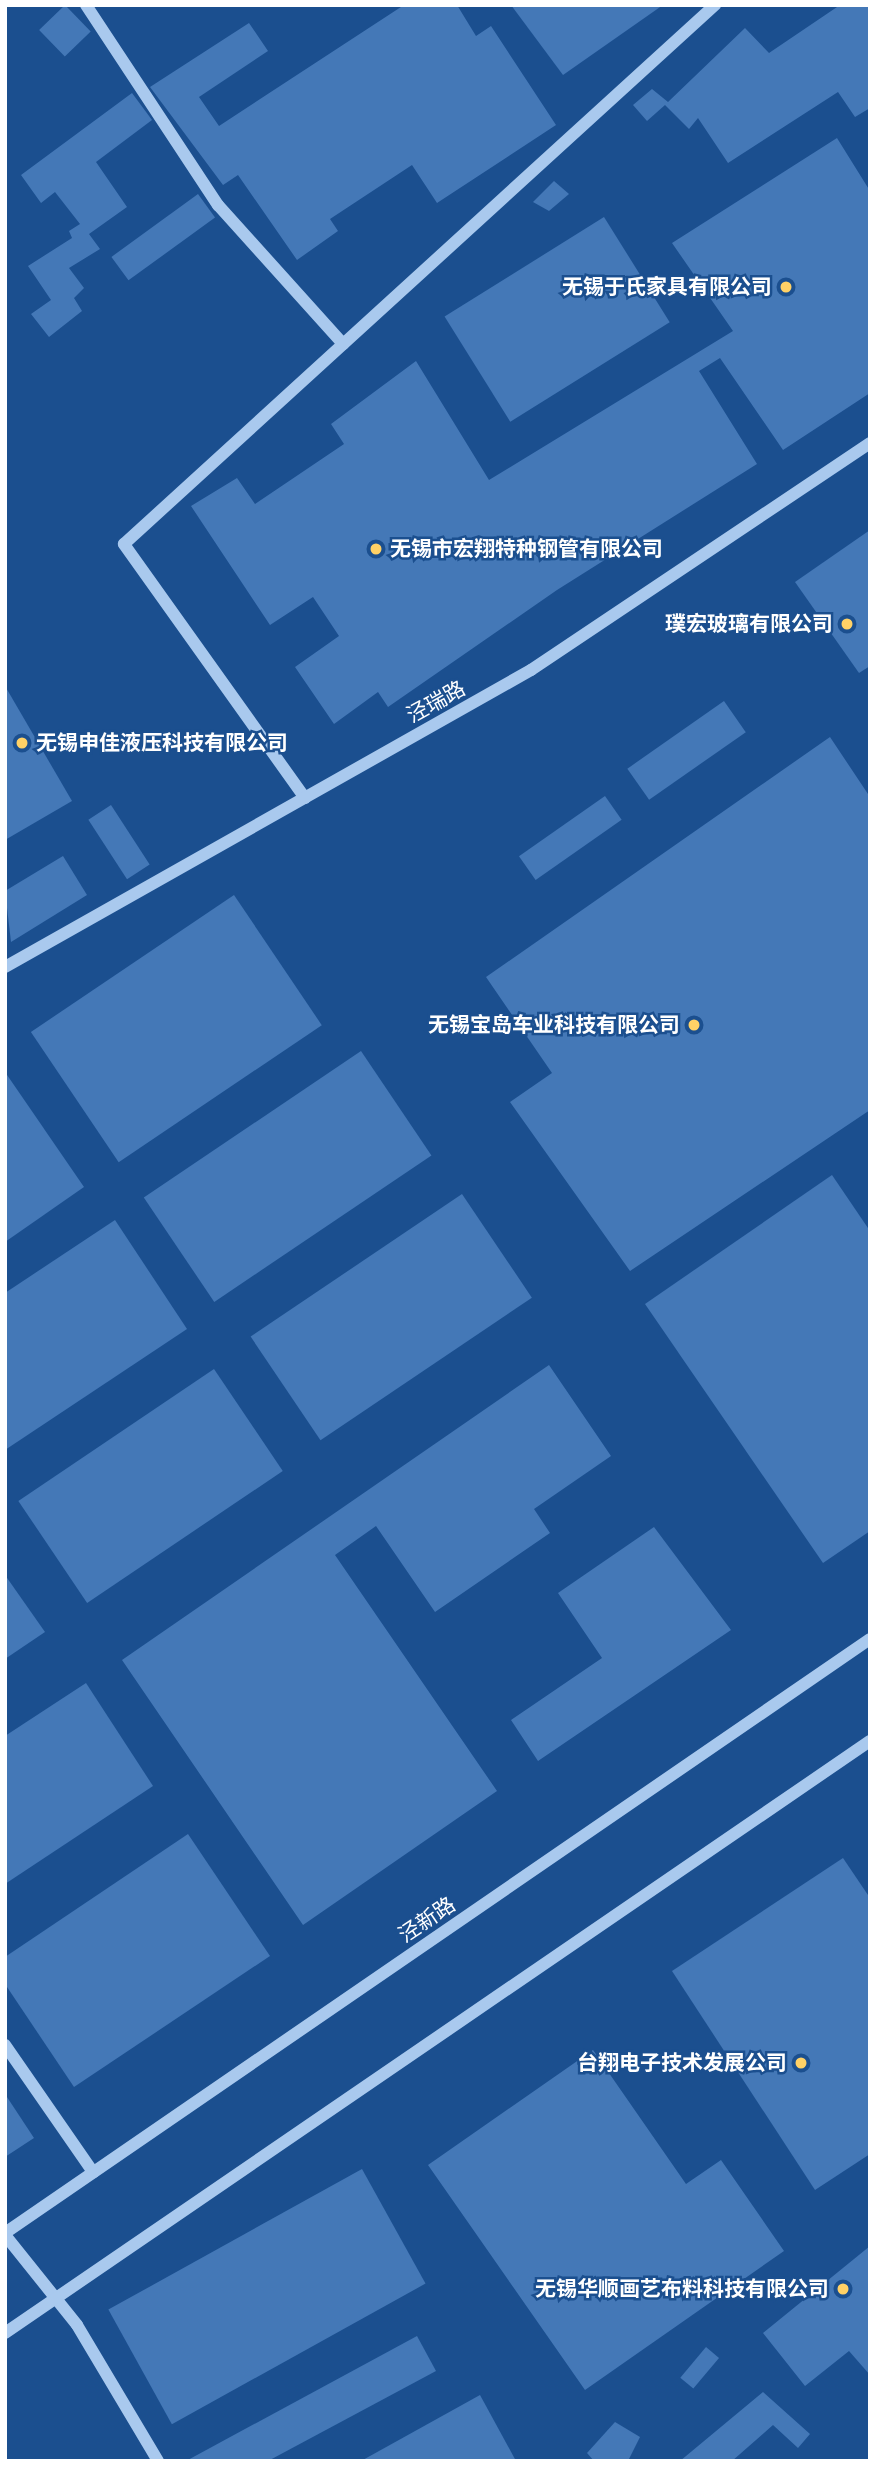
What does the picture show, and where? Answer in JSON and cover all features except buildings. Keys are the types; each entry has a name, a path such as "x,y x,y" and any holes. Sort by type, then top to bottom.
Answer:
{"street":[{"path":"86,5 218,205 343,344"},
{"path":"304,798 124,544 715,5"},
{"name":"泾瑞路","path":"5,967 531,670 870,443"},
{"name":"泾新路","path":"5,2234 870,1639"},
{"path":"5,2333 870,1741"},
{"path":"5,2045 93,2172"},
{"path":"5,2234 57,2298 158,2461"}],"place":[{"name":"无锡于氏家具有限公司","path":"786,287"},
{"name":"无锡市宏翔特种钢管有限公司","path":"376,549"},
{"name":"璞宏玻璃有限公司","path":"847,624"},
{"name":"无锡申佳液压科技有限公司","path":"22,743"},
{"name":"无锡宝岛车业科技有限公司","path":"694,1025"},
{"name":"台翔电子技术发展公司","path":"801,2063"},
{"name":"无锡华顺画艺布料科技有限公司","path":"843,2289"}]}
